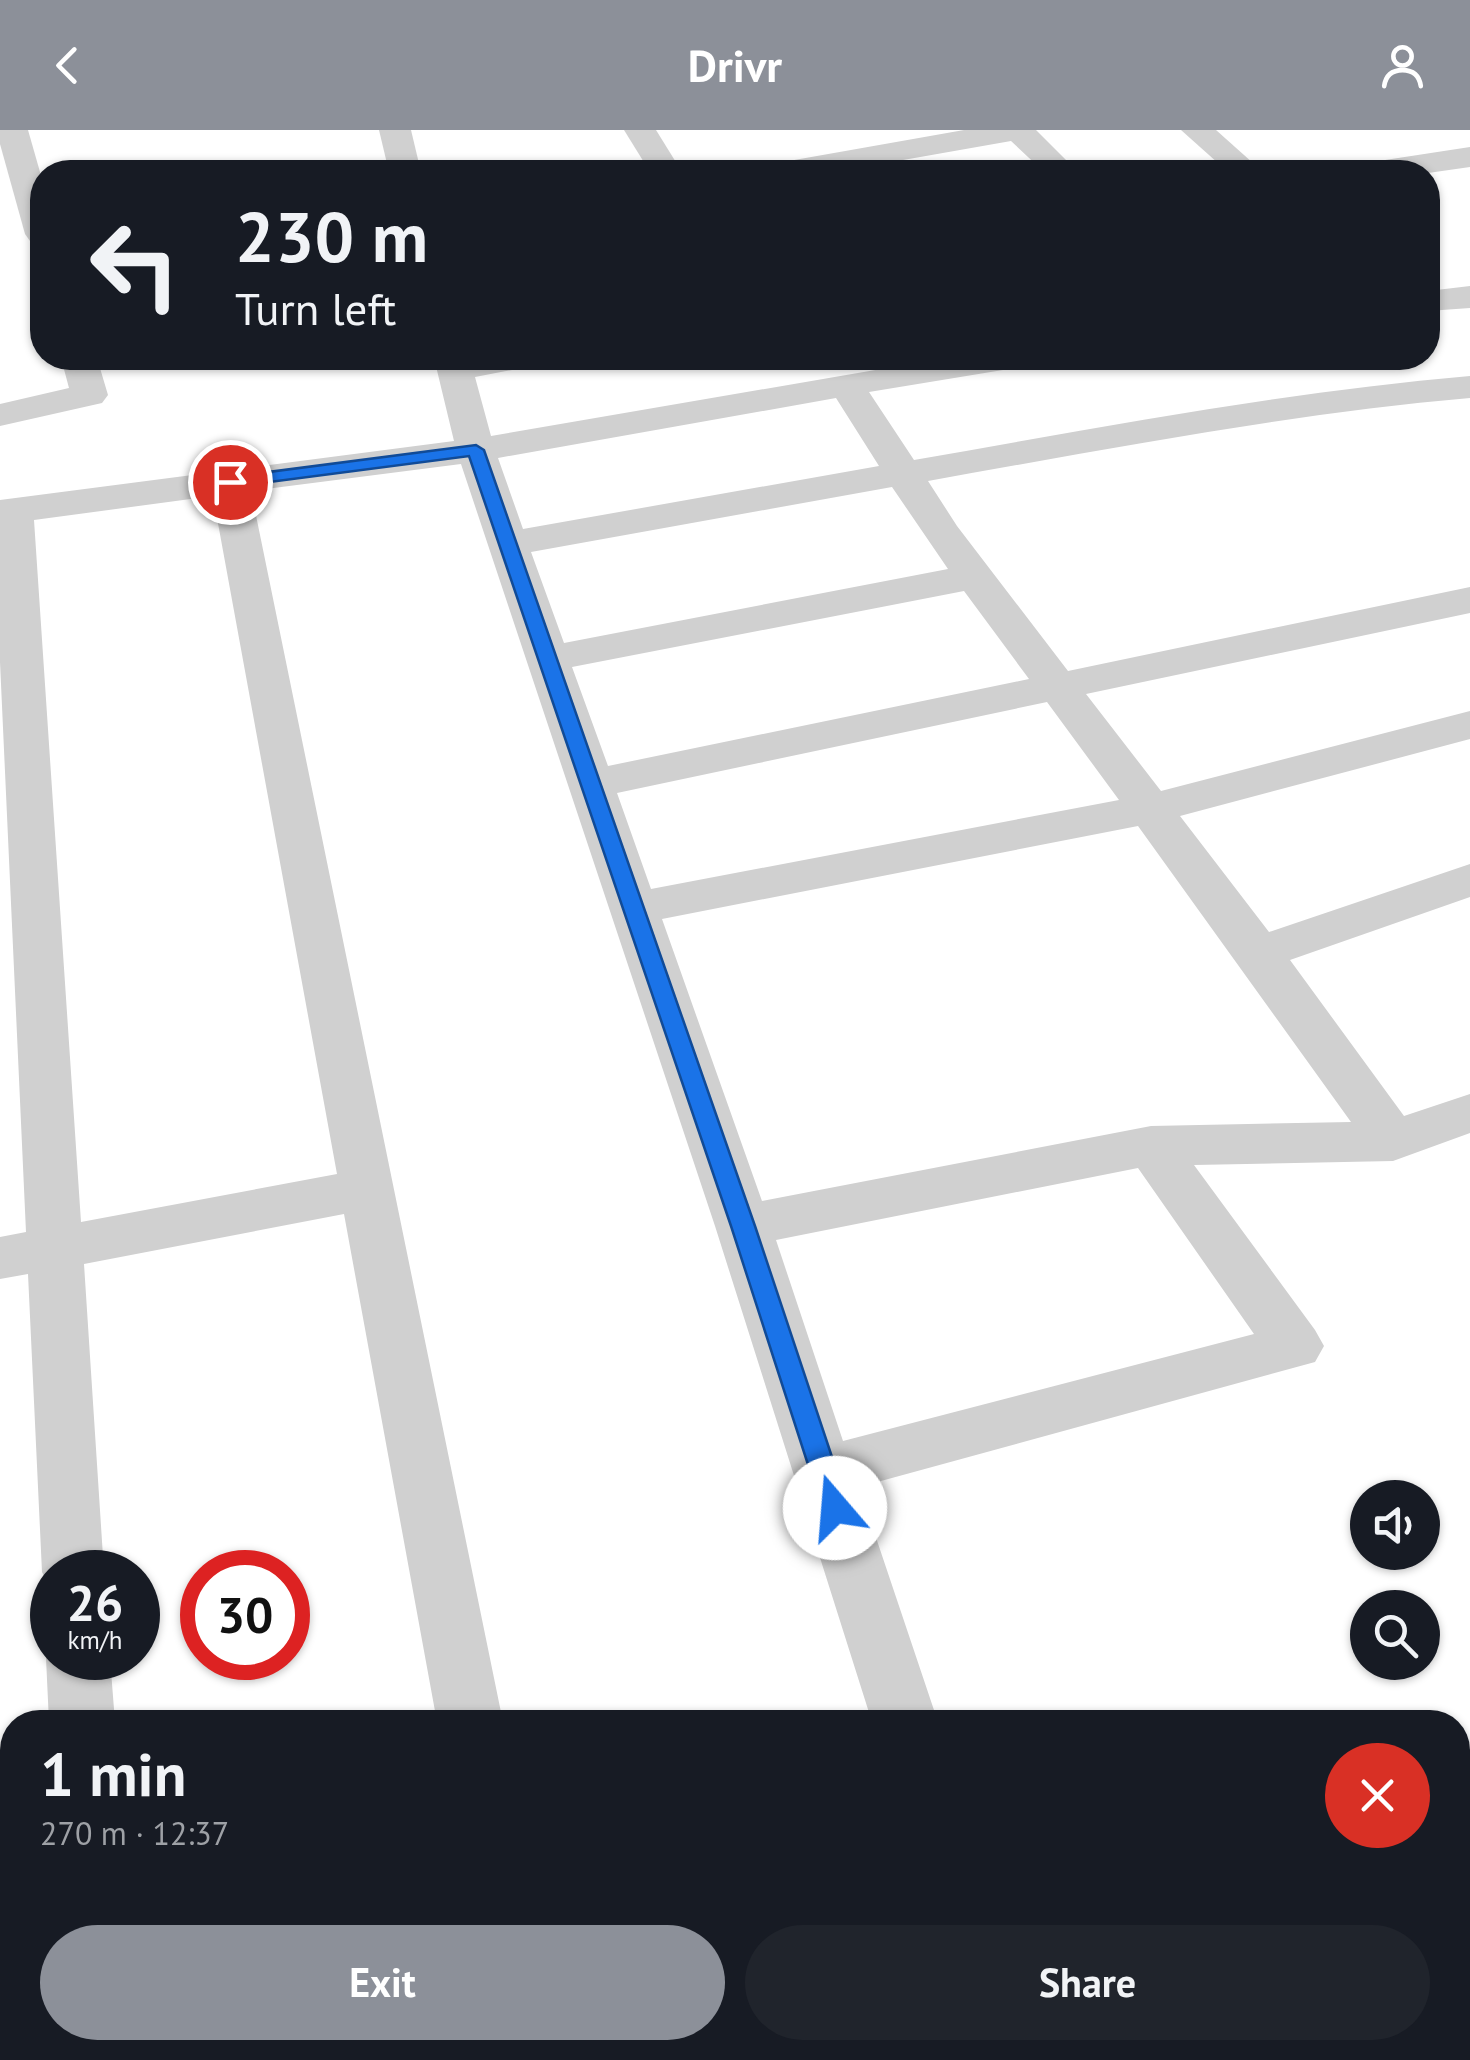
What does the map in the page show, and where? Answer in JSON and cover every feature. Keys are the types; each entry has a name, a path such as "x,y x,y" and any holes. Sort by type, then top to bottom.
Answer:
{"street":[{"path":"12,130 30,192"},
{"path":"395,130 403,160"},
{"path":"640,130 659,160"},
{"path":"901,160 1018,130 1049,160"},
{"path":"1197,130 1232,160"},
{"path":"1440,162 1470,158"},
{"path":"1440,300 1470,296"},
{"path":"0,415 90,394 82,370"},
{"path":"456,370 476,450 743,1226 901,1710"},
{"path":"72,1550 6,511 476,450 939,370"},
{"path":"846,386 975,576 1259,953 1393,1140"},
{"path":"508,544 1217,418 1388,394 1470,388"},
{"path":"230,482 468,1710"},
{"path":"547,659 975,576"},
{"path":"591,784 1470,600"},
{"path":"634,909 1150,809 1470,726"},
{"path":"1259,953 1470,880"},
{"path":"743,1226 1152,1146 1393,1140 1470,1113"},
{"path":"824,1472 1295,1346 1152,1146"},
{"path":"0,1258 367,1189"},
{"path":"79,1680 81,1710"}],"route":[{"path":"230,482 476,450 743,1226 835,1508"}]}
